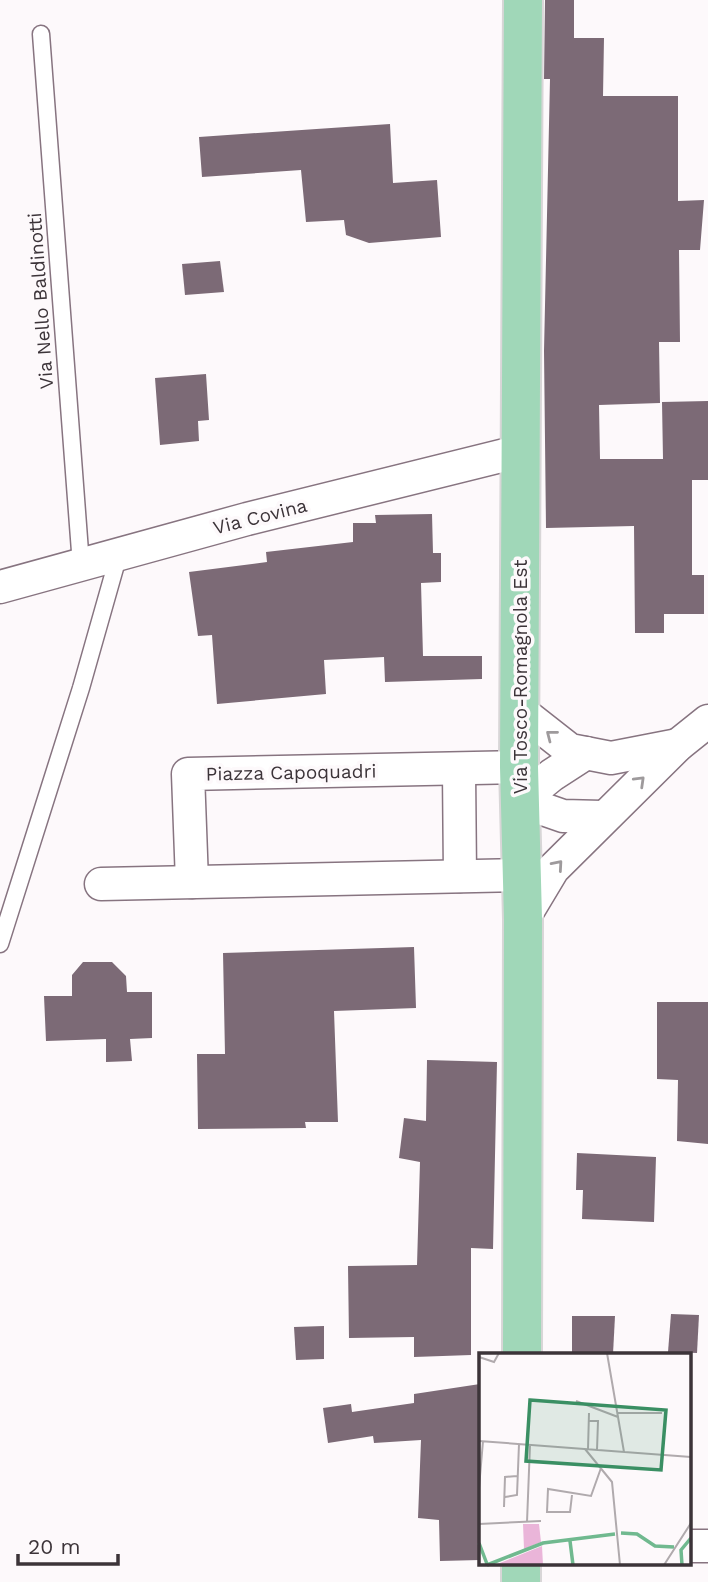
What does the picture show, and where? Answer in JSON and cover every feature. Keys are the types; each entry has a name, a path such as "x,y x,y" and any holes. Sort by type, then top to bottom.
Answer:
{"main road":[{"name":"Via Tosco-Romagnola Est","path":"522,1353 523,919 519,710 523,0"},
{"path":"521,1564 521,1582"}],"street":[{"name":"Via Covina","path":"0,587 521,451"},
{"path":"519,710 570,750 611,758 678,745"},
{"path":"523,919 553,869 602,817 678,745 708,721"},
{"path":"519,784 552,775 586,753"},
{"path":"459,771 460,876"},
{"name":"Piazza Capoquadri","path":"192,882 188,774 459,771 519,784"},
{"path":"519,784 563,817 602,817"},
{"path":"102,884 521,875"},
{"path":"690,1546 708,1546"}],"lane":[{"name":"Via Nello Baldinotti","path":"41,34 81,565"},
{"path":"0,944 83,684 119,554"}],"building":[{"path":"545,0 574,0 574,38 604,38 603,96 678,96 678,201 704,200 700,250 679,250 680,342 659,342 660,403 599,405 600,459 663,459 662,402 708,401 708,480 692,480 692,575 704,575 704,614 664,614 664,633 635,633 634,526 546,528 544,351 550,79 544,79"},
{"path":"390,124 393,183 437,180 441,237 369,243 346,235 344,220 306,222 301,170 202,177 199,137"},
{"path":"220,261 224,292 185,295 182,264"},
{"path":"206,374 209,420 198,421 199,441 160,445 155,378"},
{"path":"432,514 433,553 441,553 441,582 421,583 423,656 482,656 482,679 385,682 384,657 324,660 326,694 217,704 212,635 198,636 189,572 267,562 266,552 353,542 353,523 376,523 375,515"},
{"path":"414,947 416,1008 334,1011 338,1122 305,1122 306,1128 198,1129 197,1054 225,1054 223,953"},
{"path":"83,962 112,962 126,976 127,992 152,992 152,1038 130,1039 132,1061 106,1062 106,1039 46,1041 44,996 72,996 72,975"},
{"path":"657,1002 708,1002 708,1144 677,1141 678,1080 657,1079"},
{"path":"427,1060 497,1062 493,1249 471,1248 471,1355 414,1357 414,1337 349,1338 348,1266 417,1265 420,1162 399,1158 404,1118 426,1121"},
{"path":"577,1153 656,1157 654,1222 582,1219 583,1190 576,1190"},
{"path":"671,1314 699,1315 697,1353 668,1352"},
{"path":"572,1316 615,1316 613,1353 572,1353"},
{"path":"324,1326 324,1359 296,1360 294,1327"},
{"path":"479,1384 479,1560 440,1561 439,1520 418,1518 421,1440 374,1443 373,1436 328,1443 323,1408 351,1404 352,1412 414,1403 414,1394"}]}
